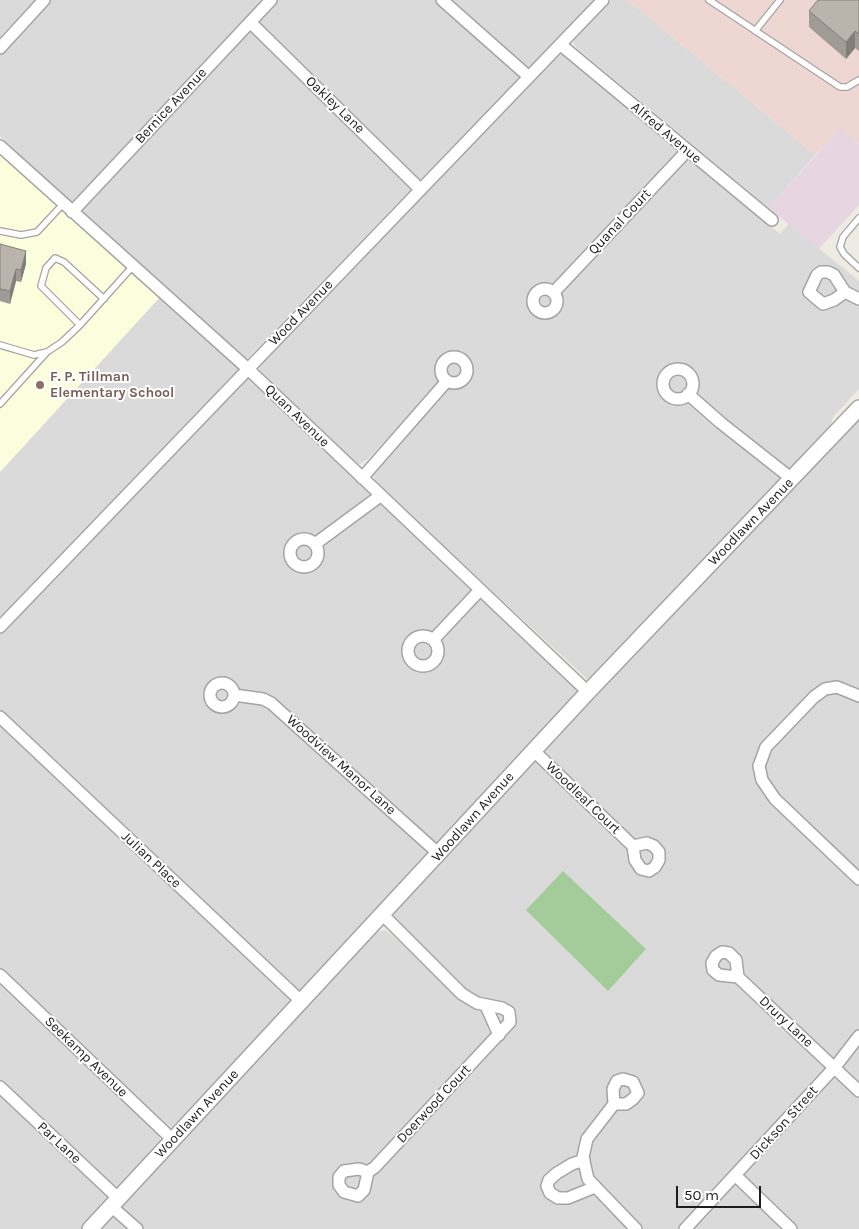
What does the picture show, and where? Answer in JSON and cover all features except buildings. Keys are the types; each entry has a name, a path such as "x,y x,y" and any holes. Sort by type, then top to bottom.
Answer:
{"street":[{"path":"0,48 44,0"},
{"name":"Bernice Avenue","path":"68,208 271,0"},
{"path":"442,0 528,76"},
{"name":"Wood Avenue","path":"0,627 247,368 603,0"},
{"name":"Oakley Lane","path":"250,22 420,189"},
{"name":"Alfred Avenue","path":"561,45 772,220"},
{"name":"Quan Avenue","path":"0,146 247,368 588,692"},
{"name":"Quanal Court","path":"554,292 687,151"},
{"path":"845,292 859,299"},
{"path":"362,478 447,381"},
{"path":"688,394 721,423 792,479"},
{"name":"Woodlawn Avenue","path":"90,1229 440,854 588,692 859,408"},
{"path":"315,544 380,496"},
{"path":"433,640 480,590"},
{"path":"859,696 836,687 824,689 766,747 759,766 762,780 771,792 859,878"},
{"name":"Woodview Manor Lane","path":"234,695 263,698 271,703 440,854"},
{"name":"Julian Place","path":"0,718 302,1002"},
{"name":"Woodleaf Court","path":"534,751 633,846"},
{"name":"Doerwood Court","path":"368,1172 510,1022 509,1012 502,1008 486,1006 462,994 383,915"},
{"name":"Seekamp Avenue","path":"0,975 173,1140"},
{"name":"Drury Lane","path":"738,977 859,1091"},
{"path":"486,1006 499,1035"},
{"name":"Dickson Street","path":"685,1229 736,1176 834,1067 859,1036"},
{"name":"Par Lane","path":"0,1087 115,1202 137,1229"},
{"path":"614,1104 587,1139 584,1160 588,1179 636,1229"},
{"path":"584,1160 572,1164 557,1173 549,1180 547,1186 550,1193 558,1198 568,1198 595,1187"},
{"path":"736,1176 791,1229"}],"lane":[{"path":"709,0 840,87 847,87 859,80"},
{"path":"755,31 776,1"},
{"path":"0,231 21,234 36,232 68,208"},
{"path":"859,218 843,236 840,247 844,254 859,268"},
{"path":"80,325 41,286 46,268 55,258 64,262 104,299"},
{"path":"0,404 47,352 62,342 80,325 133,266"},
{"path":"0,345 34,354 47,352"}],"shaded area":[{"path":"0,0 265,0 76,201 72,203 0,136"},
{"path":"278,0 594,0 248,358 244,357 83,211 85,206"},
{"path":"612,0 628,0 815,155 769,208 573,43 575,38"},
{"path":"628,0 859,0 859,144 840,129 815,155"},
{"path":"559,55 564,55 780,234 789,224 859,281 859,389 833,417 831,426 591,678 587,679 375,482 374,475 377,467 424,417 416,408 367,460 360,464 354,463 260,373 259,367"},
{"path":"840,128 859,144 859,205 819,249 769,208"},
{"name":"F. P. Tillman Elementary School","path":"0,152 159,298 0,472"},
{"path":"159,298 254,382 579,691 174,1127 170,1128 165,1126 0,968 0,472"},
{"path":"859,415 859,1028 824,1071 678,1229 99,1229 376,932 385,930 391,934 450,990 459,981 396,920 394,915 399,906"},
{"path":"0,986 159,1135 161,1142 81,1229 0,1229"},
{"path":"859,1047 859,1229 691,1229 848,1061"}],"green space":[{"path":"563,871 646,949 608,991 526,910"}],"place":[{"name":"F. P. Tillman Elementary School","path":"40,385"}]}
